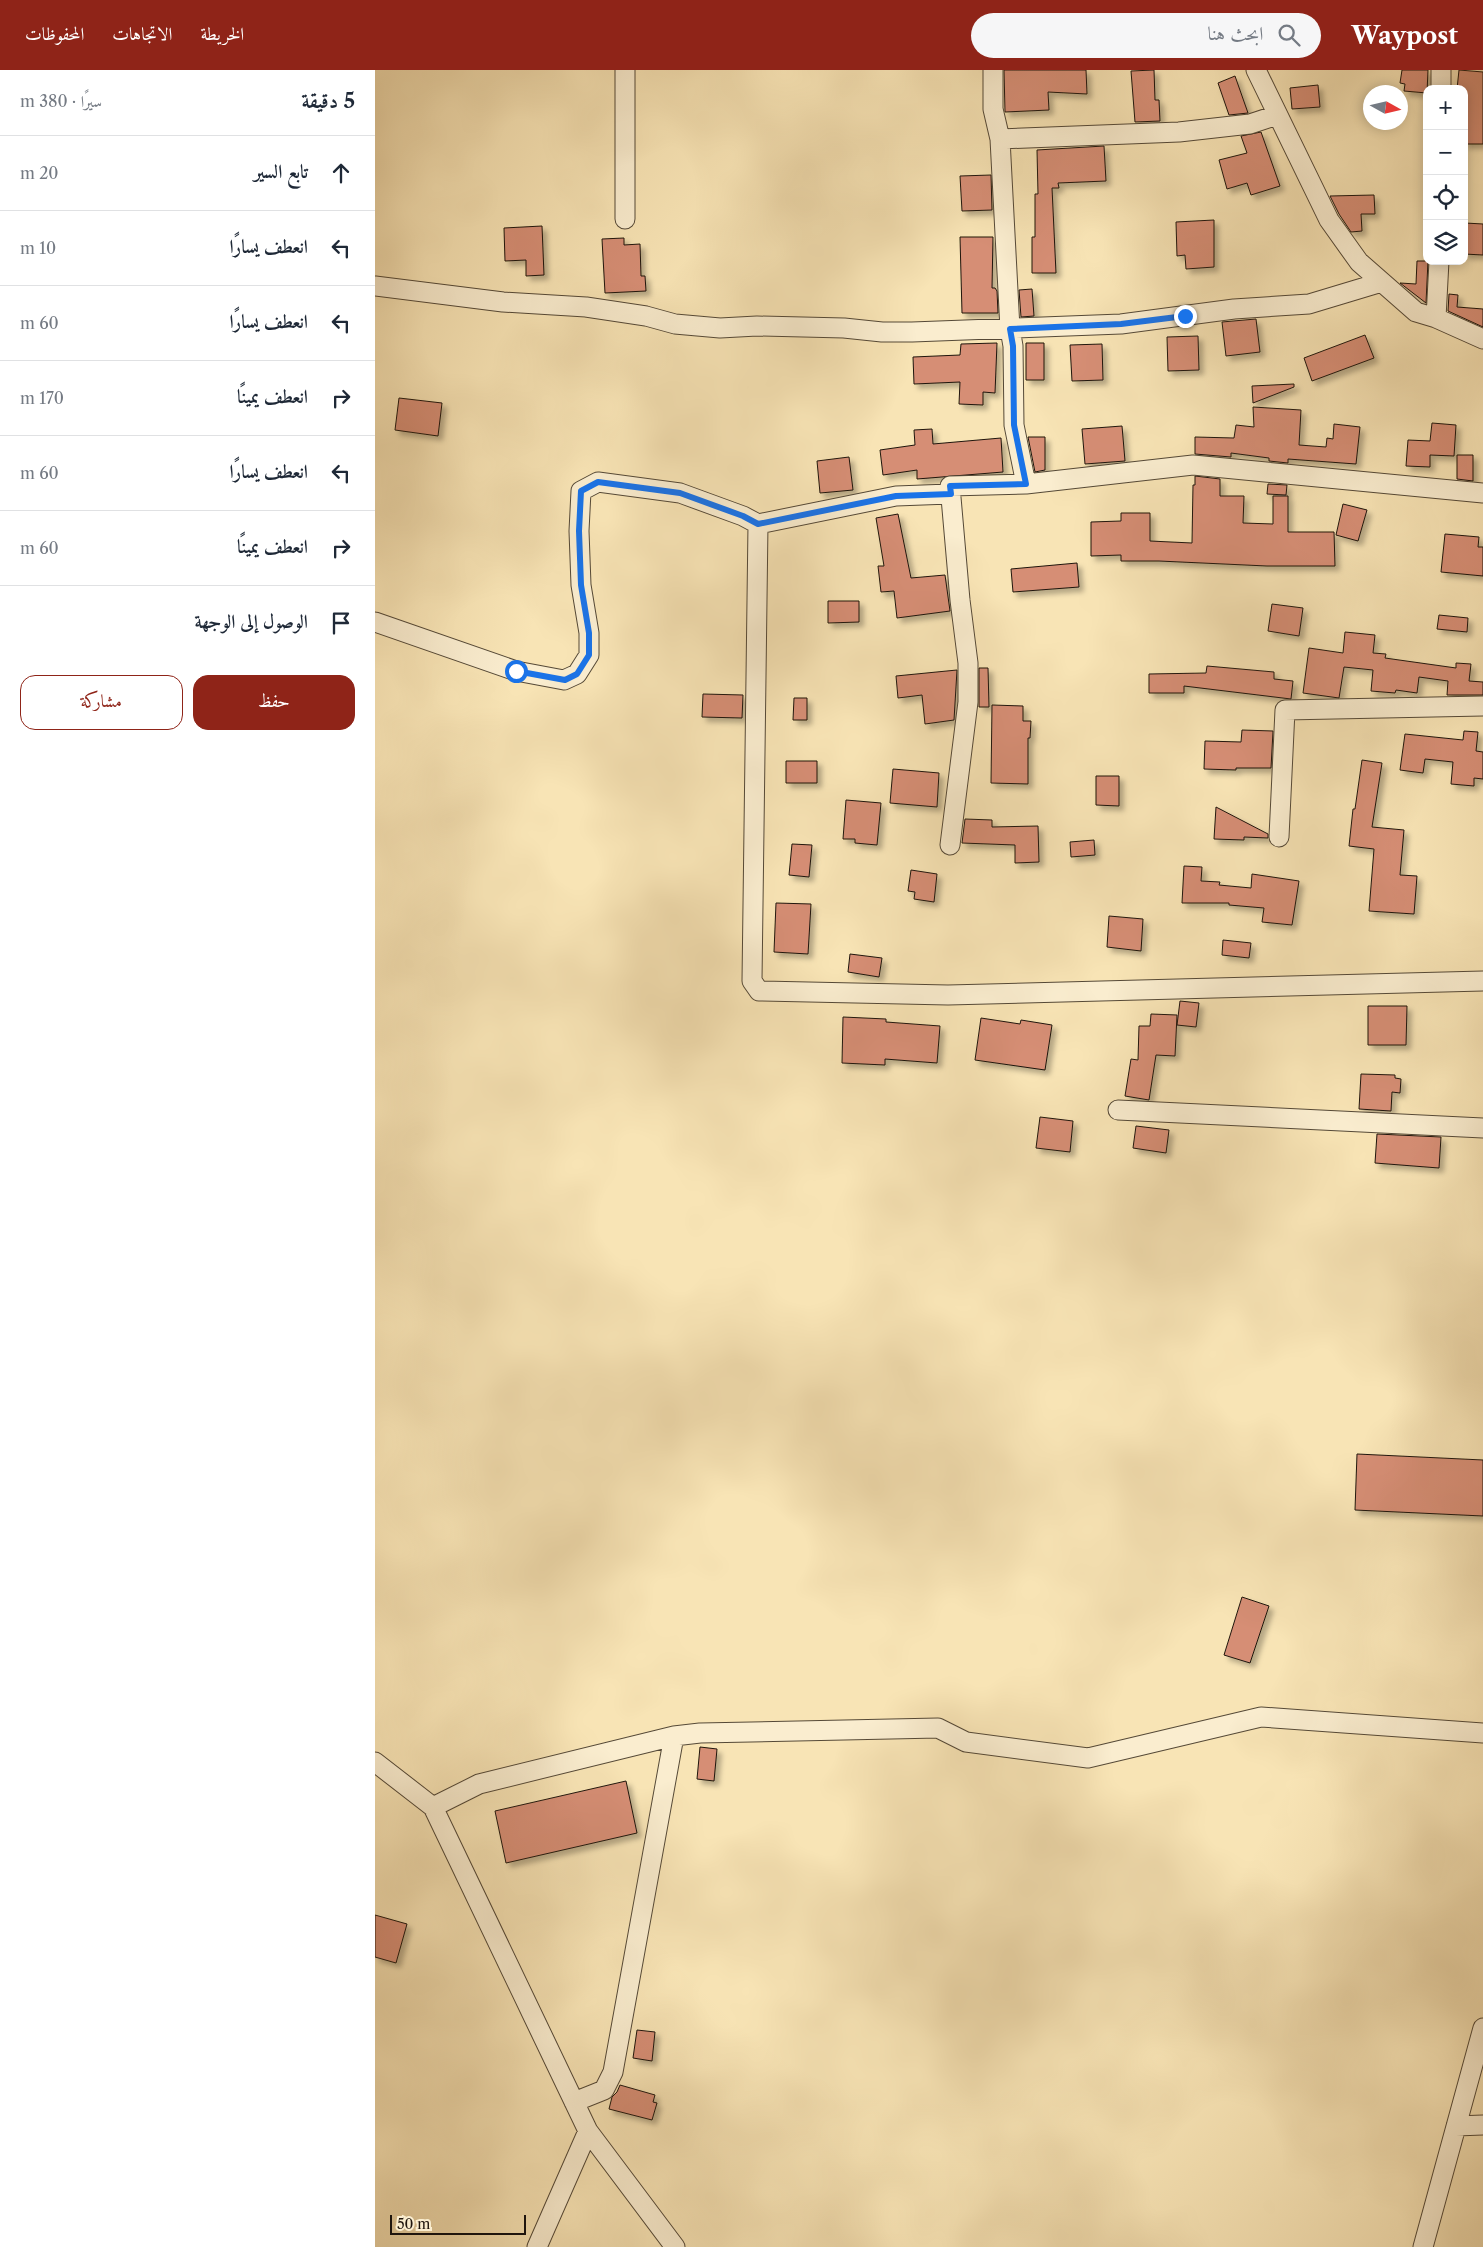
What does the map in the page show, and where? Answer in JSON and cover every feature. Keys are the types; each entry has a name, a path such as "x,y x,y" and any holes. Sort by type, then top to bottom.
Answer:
{"street":[{"path":"625,70 625,220"},
{"path":"993,70 993,108 1000,138 1010,329 1013,346 1014,425 1026,484"},
{"path":"1256,70 1329,220 1359,262 1416,312 1436,318 1483,340"},
{"path":"1441,70 1441,85"},
{"path":"1000,138 1179,132 1250,124 1277,116"},
{"path":"1436,318 1439,265"},
{"path":"375,286 503,302 586,307 646,316 675,324 720,328 757,326 844,328 883,332 1121,324 1234,309 1309,304 1382,282"},
{"path":"950,845 968,702 968,663 960,600 950,486 1026,484 1193,465 1483,493"},
{"path":"375,622 516,671 565,680 577,674 589,655 589,633 581,585 579,531 581,491 598,482 680,493 743,516 758,524 896,496 951,494"},
{"path":"758,524 752,981 759,991 949,995 1483,981"},
{"path":"1279,837 1285,710 1483,706"},
{"path":"1118,1110 1483,1128"},
{"path":"433,1807 479,1784 674,1736 721,1732 938,1728 966,1742 1088,1758 1261,1717 1483,1732"},
{"path":"574,2102 604,2090 613,2072 674,1736"},
{"path":"375,1762 433,1807 588,2131 675,2247"},
{"path":"1423,2247 1483,2028"},
{"path":"1456,2126 1483,2125"},
{"path":"537,2247 588,2131"}],"building":[{"path":"1004,70 1086,70 1087,94 1048,92 1049,110 1005,112"},
{"path":"1154,70 1155,100 1159,100 1160,121 1135,122 1131,71"},
{"path":"1402,70 1428,70 1427,85 1423,85 1423,93 1408,91 1408,85 1400,83"},
{"path":"1459,70 1483,72 1483,144 1468,144 1468,85 1457,85"},
{"path":"1235,76 1248,113 1229,115 1218,83"},
{"path":"1318,85 1320,107 1292,109 1290,88"},
{"path":"1261,132 1280,186 1251,195 1247,183 1227,189 1219,160 1247,153 1241,136"},
{"path":"1104,146 1106,181 1058,183 1059,188 1052,188 1056,273 1032,273 1032,237 1035,237 1035,194 1038,194 1037,150"},
{"path":"991,175 992,210 962,211 960,176"},
{"path":"1374,195 1375,214 1361,214 1362,231 1351,232 1330,196"},
{"path":"1214,220 1214,267 1186,269 1185,255 1177,256 1176,222"},
{"path":"1468,223 1483,224 1483,255 1468,254"},
{"path":"542,226 544,275 526,276 526,260 505,261 504,228"},
{"path":"960,237 993,237 992,288 995,288 997,291 998,313 962,313"},
{"path":"624,238 624,245 640,244 641,276 645,276 646,291 605,293 602,239"},
{"path":"1417,261 1423,261 1423,265 1428,265 1426,303 1400,283 1416,284"},
{"path":"1032,289 1034,316 1021,317 1019,290"},
{"path":"1449,294 1458,295 1457,307 1483,309 1483,327 1448,311"},
{"path":"1256,319 1260,352 1226,356 1222,322"},
{"path":"1365,335 1374,358 1312,381 1304,358"},
{"path":"1198,336 1199,370 1168,371 1167,337"},
{"path":"997,343 995,393 983,392 983,405 959,404 960,382 914,384 913,357 960,355 961,344"},
{"path":"1026,343 1044,343 1044,380 1026,380"},
{"path":"1102,344 1103,380 1072,381 1070,345"},
{"path":"1294,384 1294,387 1253,403 1252,386"},
{"path":"399,398 442,403 438,436 395,430"},
{"path":"1253,407 1301,410 1299,445 1326,447 1327,438 1333,439 1334,424 1360,427 1356,464 1288,459 1288,463 1269,461 1269,458 1231,453 1231,457 1195,454 1195,437 1234,438 1236,425 1254,427"},
{"path":"1432,423 1456,425 1454,456 1430,455 1430,467 1406,466 1408,440 1430,441"},
{"path":"1122,426 1125,461 1085,464 1082,429"},
{"path":"932,429 933,444 1001,438 1003,472 917,479 917,470 883,475 880,450 915,445 914,430"},
{"path":"1028,437 1045,437 1045,470 1035,472"},
{"path":"1457,455 1473,455 1473,481 1457,479"},
{"path":"849,457 853,490 820,493 817,461"},
{"path":"1195,476 1220,479 1220,496 1244,496 1243,523 1273,524 1273,496 1288,496 1288,532 1334,532 1335,566 1267,566 1121,561 1121,555 1091,556 1091,522 1121,521 1121,513 1150,513 1150,541 1192,543 1193,485 1195,485"},
{"path":"1268,484 1287,485 1286,495 1267,494"},
{"path":"1343,504 1367,510 1358,541 1336,535"},
{"path":"898,514 911,578 945,575 950,611 897,618 894,591 881,592 878,566 884,566 876,518"},
{"path":"1445,534 1479,537 1478,547 1483,547 1483,576 1441,572"},
{"path":"1077,563 1079,587 1013,592 1011,569"},
{"path":"828,601 859,601 859,622 828,623"},
{"path":"1272,604 1303,608 1299,636 1268,631"},
{"path":"1439,615 1468,618 1467,632 1437,629"},
{"path":"1345,632 1375,635 1373,653 1386,654 1385,658 1456,668 1456,663 1471,664 1469,681 1483,682 1483,695 1447,695 1448,681 1419,677 1417,693 1396,690 1395,693 1371,691 1373,670 1344,667 1339,698 1303,693 1309,648 1343,653"},
{"path":"1207,666 1274,672 1274,679 1293,681 1291,699 1184,686 1184,693 1149,693 1149,674 1206,673"},
{"path":"979,668 988,668 989,707 979,707"},
{"path":"957,670 954,720 925,724 922,695 898,698 896,676"},
{"path":"703,694 743,695 742,718 702,717"},
{"path":"794,698 807,698 807,720 793,720"},
{"path":"992,705 1023,706 1023,721 1031,721 1030,738 1028,738 1028,784 991,783"},
{"path":"1242,730 1273,731 1271,768 1204,769 1205,741 1241,742"},
{"path":"1464,731 1478,732 1476,751 1483,752 1483,779 1474,778 1474,786 1451,784 1453,762 1425,759 1423,773 1400,770 1405,734 1463,740"},
{"path":"1362,760 1382,763 1372,827 1404,830 1400,875 1417,876 1414,914 1369,911 1374,849 1349,846 1353,809 1355,809"},
{"path":"786,761 817,761 817,783 786,783"},
{"path":"893,769 939,773 937,807 890,803"},
{"path":"1096,776 1119,776 1119,806 1096,805"},
{"path":"846,800 881,803 877,845 855,843 855,839 843,839"},
{"path":"1216,807 1268,834 1268,838 1244,837 1244,840 1214,839"},
{"path":"965,819 992,820 992,827 1038,826 1039,862 1015,863 1015,845 962,843"},
{"path":"1094,840 1095,855 1071,857 1070,842"},
{"path":"792,844 812,845 809,877 789,875"},
{"path":"1184,866 1202,867 1201,881 1220,882 1219,885 1251,888 1252,874 1299,881 1292,925 1262,922 1264,908 1229,905 1229,903 1182,903"},
{"path":"911,870 937,874 934,902 914,899 915,892 908,891"},
{"path":"776,903 811,904 808,954 774,952"},
{"path":"1109,916 1143,919 1141,951 1107,947"},
{"path":"1223,940 1251,943 1249,958 1222,955"},
{"path":"850,954 882,958 879,977 848,972"},
{"path":"1180,1001 1199,1003 1196,1027 1177,1025"},
{"path":"1368,1006 1407,1006 1406,1045 1368,1045"},
{"path":"1151,1014 1177,1015 1175,1056 1156,1055 1149,1100 1125,1096 1131,1059 1138,1060 1139,1026 1150,1026"},
{"path":"843,1017 886,1019 886,1022 940,1026 937,1063 885,1059 885,1065 842,1063"},
{"path":"981,1018 1020,1024 1021,1020 1052,1025 1045,1070 975,1060"},
{"path":"1361,1074 1395,1075 1395,1078 1401,1079 1400,1093 1392,1092 1391,1111 1359,1109"},
{"path":"1040,1117 1073,1121 1070,1152 1036,1148"},
{"path":"1136,1126 1169,1130 1166,1153 1133,1148"},
{"path":"1377,1134 1441,1137 1439,1168 1375,1163"},
{"path":"1357,1454 1483,1460 1483,1516 1355,1510"},
{"path":"1242,1597 1269,1606 1250,1663 1224,1655"},
{"path":"700,1747 717,1749 714,1781 697,1779"},
{"path":"626,1781 637,1833 506,1863 495,1811"},
{"path":"375,1915 407,1924 396,1963 375,1957"},
{"path":"637,2030 655,2032 652,2061 633,2058"},
{"path":"620,2085 655,2095 653,2102 657,2103 652,2120 609,2109 612,2097"}],"route":[{"path":"516,671 565,680 577,674 589,655 589,633 581,585 579,531 581,491 598,482 680,493 743,516 758,524 836,510 896,496 951,494 950,486 1026,484 1014,425 1013,346 1010,329 1070,328 1185,316"}]}
